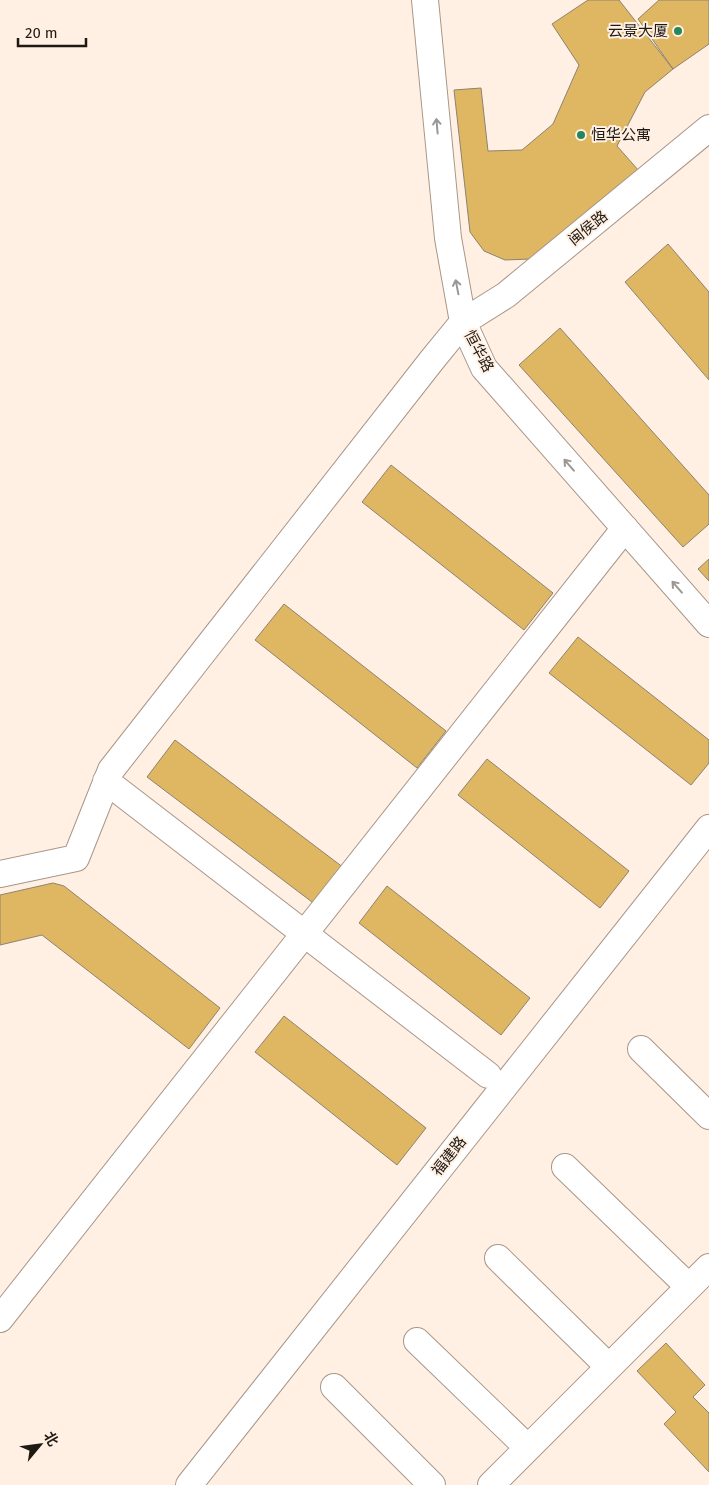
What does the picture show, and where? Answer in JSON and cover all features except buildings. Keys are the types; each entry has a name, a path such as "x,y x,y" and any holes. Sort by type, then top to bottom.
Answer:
{"street":[{"name":"恒华路","path":"425,0 448,238 463,322 484,368 709,624"},
{"name":"闽侯路","path":"0,874 76,858 111,770 463,322 506,295 709,128"},
{"path":"0,1319 625,528"},
{"path":"106,781 488,1075"},
{"name":"福建路","path":"189,1485 709,828"},
{"path":"641,1049 709,1116"},
{"path":"565,1167 689,1287"},
{"path":"498,1258 609,1367"},
{"path":"491,1485 709,1267"},
{"path":"417,1341 528,1448"},
{"path":"334,1387 432,1485"}],"place":[{"name":"云景大厦","path":"678,31"},
{"name":"恒华公寓","path":"581,135"}]}
